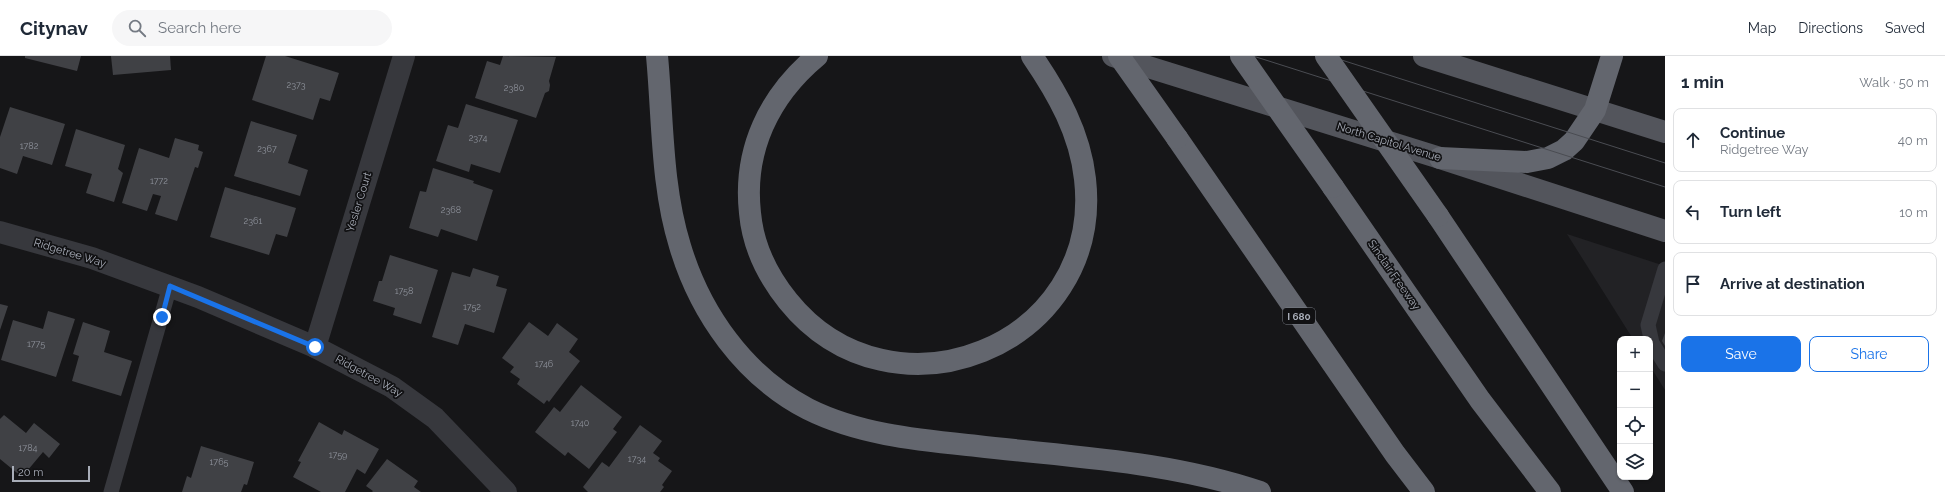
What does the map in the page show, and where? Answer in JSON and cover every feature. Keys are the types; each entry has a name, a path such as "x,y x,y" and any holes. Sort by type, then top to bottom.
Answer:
{"highway":[{"path":"657,56 667,186 679,244 689,274 701,301 734,349 755,371 781,392 808,408 839,422 877,432 923,440 1144,465 1192,473 1260,492"},
{"path":"817,56 787,85 771,107 759,134 751,165 748,196 751,226 761,259 777,288 798,313 820,332 850,350 879,360 910,364 941,363 973,356 1010,338 1032,322 1052,300 1070,273 1080,244 1086,212 1086,180 1081,152 1073,127 1059,98 1032,56"},
{"name":"I 680","path":"1119,56 1395,454 1424,492"},
{"name":"Sinclair Freeway","path":"1241,56 1480,400 1550,492"},
{"path":"1326,56 1438,216 1623,492"},
{"path":"1440,158 1527,162 1548,158 1564,150 1574,141 1595,110 1612,56"}],"main road":[{"name":"North Capitol Avenue","path":"1113,56 1440,158 1665,231"},
{"path":"1424,56 1665,132"}],"street":[{"name":"Yesler Court","path":"315,347 404,56"},
{"name":"Ridgetree Way","path":"0,232 92,258 170,286 315,347 392,387 435,418 506,492"}],"lane":[{"path":"1665,269 1648,325 1652,343 1665,364"},
{"path":"111,492 170,286"}],"shaded area":[{"path":"1567,234 1665,266 1665,390 1653,371 1653,336 1631,336"}],"building":[{"path":"25,56 81,56 77,71 25,58"},
{"path":"111,56 170,56 171,70 113,75"},
{"path":"266,56 285,56 339,73 330,101 320,98 313,120 252,100"},
{"path":"503,56 556,57 549,81 549,91 545,93 536,118 475,98 487,61 500,65"},
{"path":"466,104 518,120 500,173 471,164 469,172 436,161 448,125 458,128"},
{"path":"10,107 65,124 52,165 23,156 17,174 0,168 0,137"},
{"path":"251,121 297,135 288,163 308,170 300,196 234,176"},
{"path":"76,129 125,145 118,169 123,173 114,202 86,193 92,174 65,166"},
{"path":"175,138 199,145 198,150 203,152 198,168 195,167 177,221 155,214 161,196 153,194 147,211 122,203 139,148 169,158"},
{"path":"433,168 474,181 473,183 493,190 477,241 441,229 438,237 409,228 420,191 426,192"},
{"path":"225,187 296,208 287,237 276,234 269,255 210,237"},
{"path":"390,255 438,270 421,324 393,315 395,308 373,301 379,281 382,281"},
{"path":"473,268 499,276 496,286 507,289 494,333 465,324 458,345 432,337 452,272 470,277"},
{"path":"0,304 8,306 0,330"},
{"path":"48,311 75,319 56,377 1,360 13,320 43,329"},
{"path":"83,322 110,331 104,352 132,361 121,396 72,381 79,356 73,354"},
{"path":"529,322 548,336 557,323 578,339 569,352 580,361 549,402 547,400 544,404 517,384 520,379 510,372 514,367 502,358"},
{"path":"1665,333 1665,346 1662,341"},
{"path":"581,385 622,417 613,429 617,432 589,469 568,452 565,456 535,432 554,407 560,412"},
{"path":"4,415 26,433 34,423 60,444 49,458 43,452 22,477 0,459 0,419"},
{"path":"319,422 342,435 344,430 379,449 365,474 357,469 345,492 321,492 293,477 301,462 298,461"},
{"path":"640,425 662,441 653,453 660,458 658,461 672,471 662,485 664,487 660,492 588,492 583,487 602,462 609,467"},
{"path":"201,446 254,462 247,485 244,484 241,492 182,492 187,476 191,478"},
{"path":"387,459 418,481 414,487 421,492 372,492 373,491 366,486"}],"tram line":[{"path":"1253,56 1665,187"},
{"path":"1329,56 1665,163"}],"route":[{"path":"162,317 170,286 315,347"}]}
